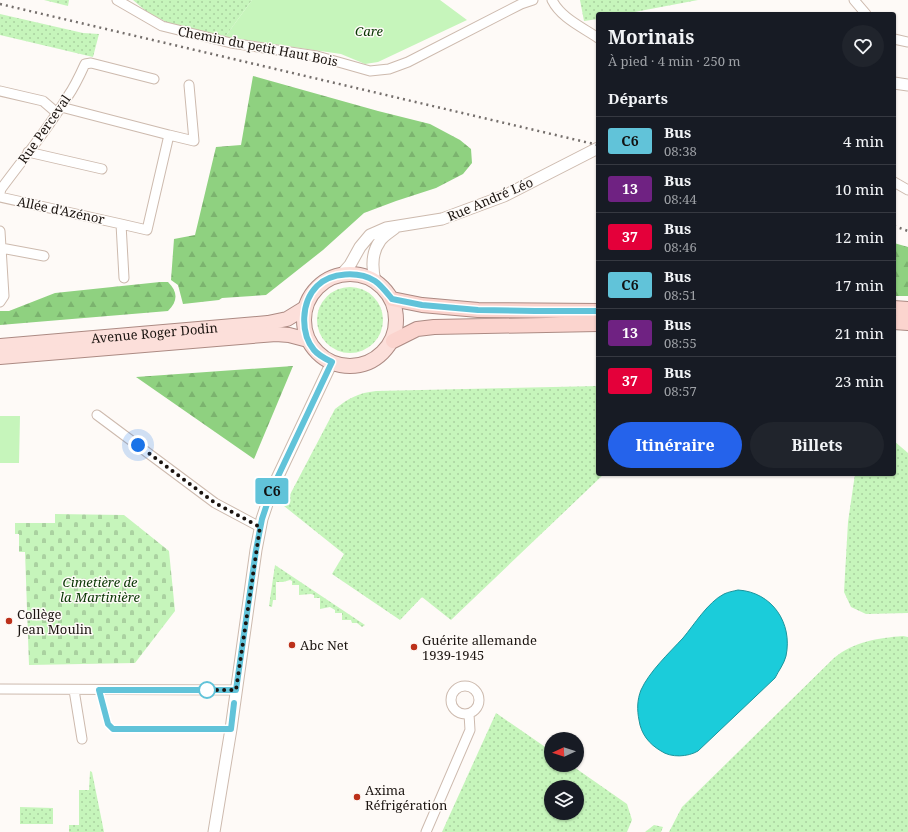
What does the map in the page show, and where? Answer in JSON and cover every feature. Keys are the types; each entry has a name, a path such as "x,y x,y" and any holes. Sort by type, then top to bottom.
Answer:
{"highway":[{"path":"392,299 422,305 478,310 596,311"},
{"path":"896,308 908,309"},
{"path":"896,322 908,323"},
{"path":"393,341 417,329 434,327 596,324"}],"main road":[{"path":"354,274 375,281 388,293 392,299 397,320 393,341 388,349 376,360 361,366 347,366 332,362 316,352 308,340 304,324 305,308 318,285 331,277 354,274"},
{"name":"Avenue Roger Dodin","path":"0,346 268,323 287,319 305,308"},
{"name":"Avenue Roger Dodin","path":"0,357 276,334 289,335 308,340"}],"street":[{"name":"Chemin du petit Haut Bois","path":"117,0 155,23 174,30 231,43 317,56 336,60 357,68 376,71 394,68 408,62 521,4 533,0"},
{"path":"552,0 556,8 566,17 596,37"},
{"path":"854,0 864,12"},
{"path":"896,39 908,42"},
{"name":"Rue Perceval","path":"0,193 1,189 69,95 85,64 91,63 154,79"},
{"path":"896,83 908,85"},
{"path":"0,91 43,101 59,110 194,141 190,85"},
{"name":"Allée d'Azénor","path":"0,197 147,230 169,135"},
{"name":"Rue André Léo","path":"341,275 350,265 360,247 370,235 386,228 442,219 504,196 596,149"},
{"path":"28,152 102,168"},
{"path":"896,183 908,190"},
{"path":"121,224 124,278"},
{"name":"Rue André Léo","path":"375,281 372,262 377,246 380,240 397,227"},
{"path":"0,231 4,296 0,302"},
{"path":"1,248 44,256"},
{"path":"214,832 260,527 272,489 332,362"},
{"path":"96,415 215,503 260,527"},
{"path":"0,689 236,690"},
{"path":"74,690 75,704 82,739"},
{"path":"426,832 470,730 469,714"}],"green space":[{"path":"44,0 69,0 68,6"},
{"path":"133,0 252,0 225,37 172,25 147,12"},
{"name":"Care","path":"252,0 440,0 467,20 378,62 365,64 341,54 225,37"},
{"path":"580,0 698,0 635,12 596,12 596,19 584,21"},
{"path":"0,14 83,33 99,34 93,57 0,35"},
{"path":"253,76 430,124 460,140 471,149 472,163 463,174 436,188 364,213 323,250 266,295 222,298 219,300 183,304 178,285 171,280 174,239 195,235 216,147 241,145"},
{"path":"896,244 908,247 908,296 896,296"},
{"path":"168,282 174,289 176,296 174,304 168,311 0,325 0,311 9,311 55,293"},
{"path":"343,287 357,287 369,292 378,301 383,313 381,333 374,344 357,353 343,353 331,348 322,339 317,327 317,313 322,301 331,292"},
{"path":"293,366 254,459 136,377"},
{"path":"596,386 596,476 602,476 451,620 422,597 400,620 332,574 344,554 284,506 335,409 349,399 364,393 376,391"},
{"path":"0,416 20,416 19,463 0,463"},
{"path":"896,443 908,453 908,613 866,614 851,607 844,592 848,522 855,476 896,476"},
{"name":"Cimetière de la Martinière","path":"55,514 124,515 169,551 175,611 135,663 29,665 25,552 19,552 19,534 15,534 15,523 55,523"},
{"path":"275,565 365,625 362,627 357,623 352,623 351,620 342,620 342,613 335,613 335,610 330,607 320,609 320,598 314,598 314,595 311,594 299,595 299,585 292,585 292,581 290,580 276,582 276,600 273,600 272,607 269,606"},
{"path":"903,636 908,637 908,832 669,832 682,807 834,658 849,648 866,642"},
{"path":"496,713 544,746 544,772 581,772 627,804 632,820 627,832 442,832"},
{"path":"90,771 92,772 104,832 69,832 69,825 79,825 79,790 89,790"},
{"path":"20,807 53,808 53,824 20,824"},
{"path":"654,825 663,827 661,832 645,832"}],"water":[{"path":"738,590 750,592 761,597 770,603 777,611 783,621 786,632 787,644 784,662 775,678 698,751 689,755 680,756 665,753 649,742 640,725 638,709 641,690 654,670 683,638 712,602 724,594"}],"railway":[{"path":"0,4 596,145"},
{"path":"896,227 908,231"}],"bus line":[{"name":"C6","path":"234,703 231,729 113,729 108,724 99,690 236,690 256,550 265,508 272,489 332,362 316,352 308,340 305,329 305,308 318,285 331,277 354,274 375,281 388,293 392,299 422,305 498,311 596,311"}],"place":[{"name":"Collège Jean Moulin","path":"9,621"},
{"name":"Abc Net","path":"292,645"},
{"name":"Guérite allemande 1939-1945","path":"414,647"},
{"name":"Axima Réfrigération","path":"357,797"}],"route":[{"path":"138,445 215,503 260,527 236,690 207,690"}]}
